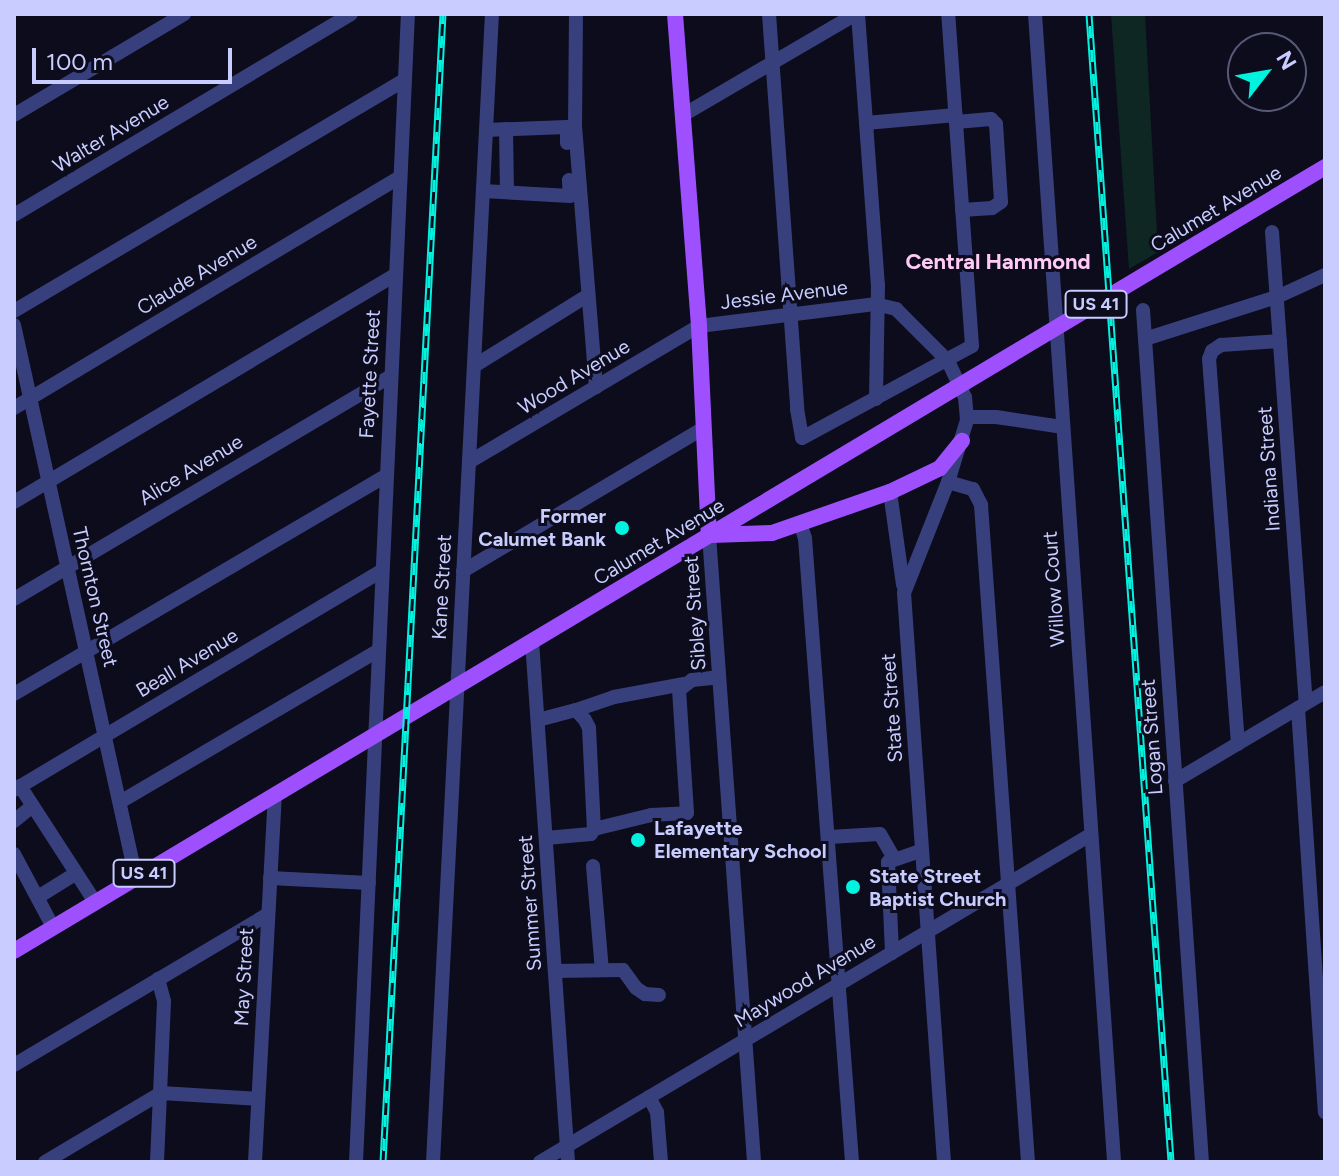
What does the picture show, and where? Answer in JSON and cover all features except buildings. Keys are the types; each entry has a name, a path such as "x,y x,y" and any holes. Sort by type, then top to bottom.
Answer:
{"main road":[{"name":"Sibley Street","path":"675,14 699,326 709,535"},
{"name":"Calumet Avenue","path":"14,951 1325,167"},
{"path":"709,535 772,533 890,492 940,468 962,441"}],"street":[{"path":"150,14 159,29"},
{"path":"14,115 184,14"},
{"name":"Walter Avenue","path":"14,215 351,14"},
{"name":"Fayette Street","path":"356,1162 380,572 408,14"},
{"name":"Kane Street","path":"433,1162 492,14"},
{"path":"576,14 571,126 575,196 596,387"},
{"path":"769,14 790,315 802,438 972,346 948,14"},
{"path":"683,115 857,14 878,285 875,304 876,399"},
{"name":"Willow Court","path":"1035,14 1114,1162"},
{"path":"14,311 405,80"},
{"path":"866,123 991,119 996,124 1001,202 992,208 962,210"},
{"path":"486,130 571,126"},
{"path":"506,129 507,192"},
{"name":"Claude Avenue","path":"14,408 400,177"},
{"path":"483,191 575,196"},
{"name":"Indiana Street","path":"1272,232 1325,1112"},
{"path":"14,502 395,275"},
{"path":"1145,339 1277,297 1325,275"},
{"path":"474,366 587,296"},
{"name":"Jessie Avenue","path":"699,326 875,304"},
{"name":"State Street","path":"875,304 896,309 948,361 965,397 967,417 948,482 904,593 944,1162"},
{"name":"Logan Street","path":"1143,310 1202,1162"},
{"name":"Thornton Street","path":"14,325 136,878"},
{"name":"Wood Avenue","path":"469,462 699,326"},
{"path":"1238,744 1209,359 1212,351 1221,345 1280,341"},
{"name":"Alice Avenue","path":"14,599 389,377"},
{"path":"967,417 996,417 1063,427"},
{"path":"463,571 704,428"},
{"path":"14,694 385,476"},
{"path":"948,482 973,489 981,505 1028,1162"},
{"path":"890,492 904,593"},
{"path":"800,523 805,538 852,1162"},
{"name":"Sibley Street","path":"709,535 754,1162"},
{"name":"Beall Avenue","path":"17,788 380,572"},
{"name":"Summer Street","path":"532,641 568,1162"},
{"path":"120,802 377,651"},
{"path":"538,720 614,697 719,677"},
{"path":"594,829 651,815 683,815 689,809 679,695 683,684"},
{"path":"1175,781 1325,692"},
{"path":"546,838 591,834 594,829 589,728 576,710"},
{"path":"17,788 95,902"},
{"name":"May Street","path":"255,1162 275,795"},
{"path":"14,821 31,807"},
{"path":"829,837 880,834 894,858"},
{"name":"Maywood Avenue","path":"540,1162 1090,835"},
{"path":"892,953 888,862 922,850"},
{"path":"14,854 53,927"},
{"path":"593,866 602,970"},
{"path":"38,897 75,874"},
{"path":"270,878 369,883"},
{"path":"14,1065 268,914"},
{"path":"555,971 623,970 636,988 645,994 659,995"},
{"path":"157,1162 164,1001 158,979"},
{"path":"45,1162 161,1093 258,1099"},
{"path":"649,1097 657,1112 661,1162"}],"green space":[{"path":"1111,14 1145,14 1158,252 1129,269"}],"railway":[{"path":"383,1162 443,14"},
{"path":"1089,14 1171,1162"}],"place":[{"name":"Former Calumet Bank","path":"622,528"},
{"name":"Lafayette Elementary School","path":"638,840"},
{"name":"State Street Baptist Church","path":"853,887"}],"district":[{"name":"Central Hammond","path":"998,262"}]}
